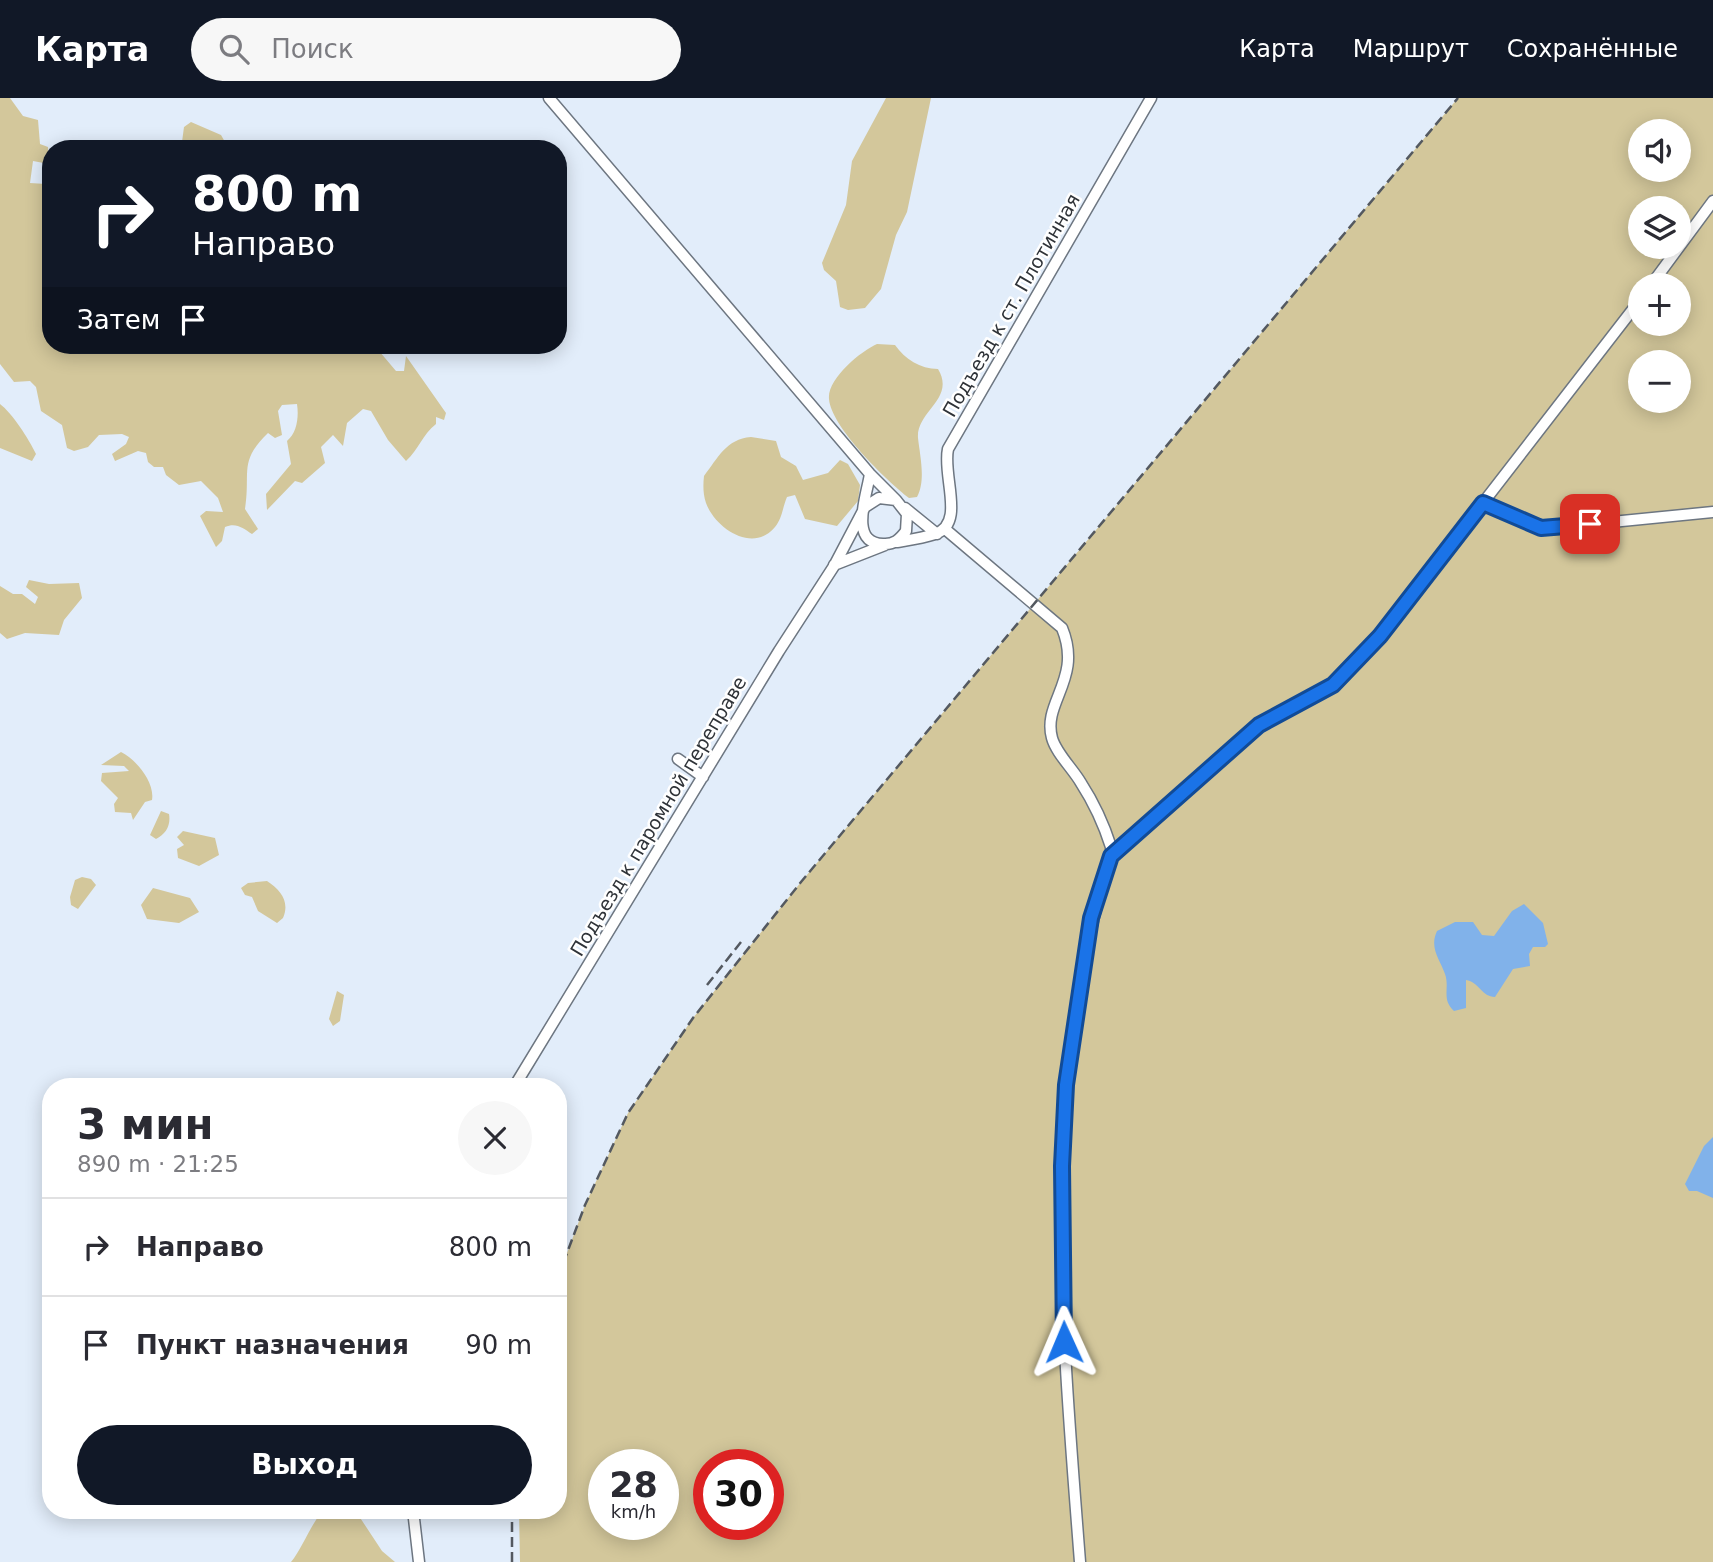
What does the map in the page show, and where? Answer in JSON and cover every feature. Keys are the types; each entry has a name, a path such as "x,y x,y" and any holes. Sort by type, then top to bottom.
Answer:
{"street":[{"path":"550,98 870,474 900,503 941,531 1062,628 1070,646 1071,663 1052,721 1052,738 1082,784 1104,827 1111,856"},
{"name":"Подъезд к ст. Плотинная","path":"941,531 953,516 946,474 948,449 1151,98"},
{"path":"1660,273 1713,201"},
{"path":"1080,1562 1065,1357 1063,1153 1066,1085 1079,986 1091,918 1111,856 1259,725 1333,685 1380,636 1628,316"},
{"path":"870,474 861,524 869,539 889,544"},
{"path":"865,507 879,498 900,503"},
{"path":"889,544 906,531 908,522 900,503"},
{"path":"1483,503 1541,528 1713,512"},
{"name":"Подъезд к паромной переправе","path":"519,1078 834,566 865,507"},
{"path":"834,566 889,544 941,531"},
{"path":"678,759 703,777"},
{"path":"414,1519 419,1562"}],"shaded area":[{"path":"0,98 10,98 23,116 38,120 42,145 42,163 33,161 30,183 42,184 42,354 382,354 396,371 404,371 406,356 446,413 444,420 436,417 436,424 406,461 388,440 371,411 363,409 347,423 343,446 333,435 321,447 325,463 302,483 295,481 267,510 266,494 291,464 287,441 296,424 297,404 282,405 278,411 282,435 275,438 268,433 253,452 247,468 245,509 258,529 252,534 236,525 225,527 222,541 216,547 200,516 206,511 223,512 218,498 201,481 179,485 166,475 163,467 154,467 148,462 146,453 138,451 115,461 112,454 126,444 129,437 122,434 99,435 88,447 74,451 67,448 62,425 41,411 36,387 30,381 14,382 0,364"},
{"path":"886,98 931,98 907,212 896,235 881,289 865,308 848,310 840,307 836,281 824,270 822,263 846,205 852,161"},
{"path":"1458,98 1713,98 1713,1562 520,1562 519,1519 567,1519 567,1253 585,1205 628,1113 693,1018 801,882"},
{"path":"191,122 221,135 224,140 182,140 184,127"},
{"path":"877,344 895,345 903,355 914,362 938,369 942,379 939,397 919,429 922,476 917,497 909,498 862,453 832,411 829,399 833,383 854,359"},
{"path":"0,404 15,420 33,448 36,454 32,461 0,448"},
{"path":"751,437 776,441 781,457 796,466 803,480 828,473 840,460 848,464 860,485 858,501 837,526 805,519 795,495 787,497 777,524 766,535 746,538 726,529 717,521 706,503 704,476 729,445"},
{"path":"29,580 49,584 79,583 82,598 64,620 59,635 25,633 7,639 0,633 0,586 13,594 22,594 35,604 38,597 26,587"},
{"path":"121,752 133,760 151,786 152,800 145,802 133,820 131,813 115,812 114,804 118,798 101,781 102,773 129,771 124,766 101,765"},
{"path":"161,811 169,814 169,822 165,832 156,839 150,835"},
{"path":"183,831 215,838 219,855 199,866 178,858 177,849 184,845 177,837"},
{"path":"82,877 91,879 96,885 78,909 71,905 70,897 75,880"},
{"path":"267,881 280,892 285,902 283,918 277,923 258,911 252,897 245,895 241,888 248,883"},
{"path":"153,888 190,898 199,912 179,923 147,919 141,905"},
{"path":"337,991 344,995 340,1021 333,1026 329,1019"},
{"path":"361,1519 382,1551 395,1562 291,1562 316,1520"}],"water":[{"path":"1524,904 1543,923 1548,944 1545,947 1533,947 1529,954 1530,966 1513,969 1495,997 1487,995 1466,980 1466,1008 1454,1011 1448,1002 1445,974 1436,953 1434,943 1437,931 1455,922 1473,922 1482,935 1494,936 1512,911"},
{"path":"1713,1137 1713,1198 1697,1191 1689,1191 1685,1184 1704,1146"}],"railway":[{"path":"567,1253 585,1205 628,1113 693,1018 801,882 1458,98"},
{"path":"707,985 741,942"},
{"path":"512,1519 512,1562"}],"route":[{"path":"1064,1342 1062,1166 1066,1085 1091,918 1111,856 1259,725 1333,685 1380,636 1483,503 1541,528 1590,524"}]}
